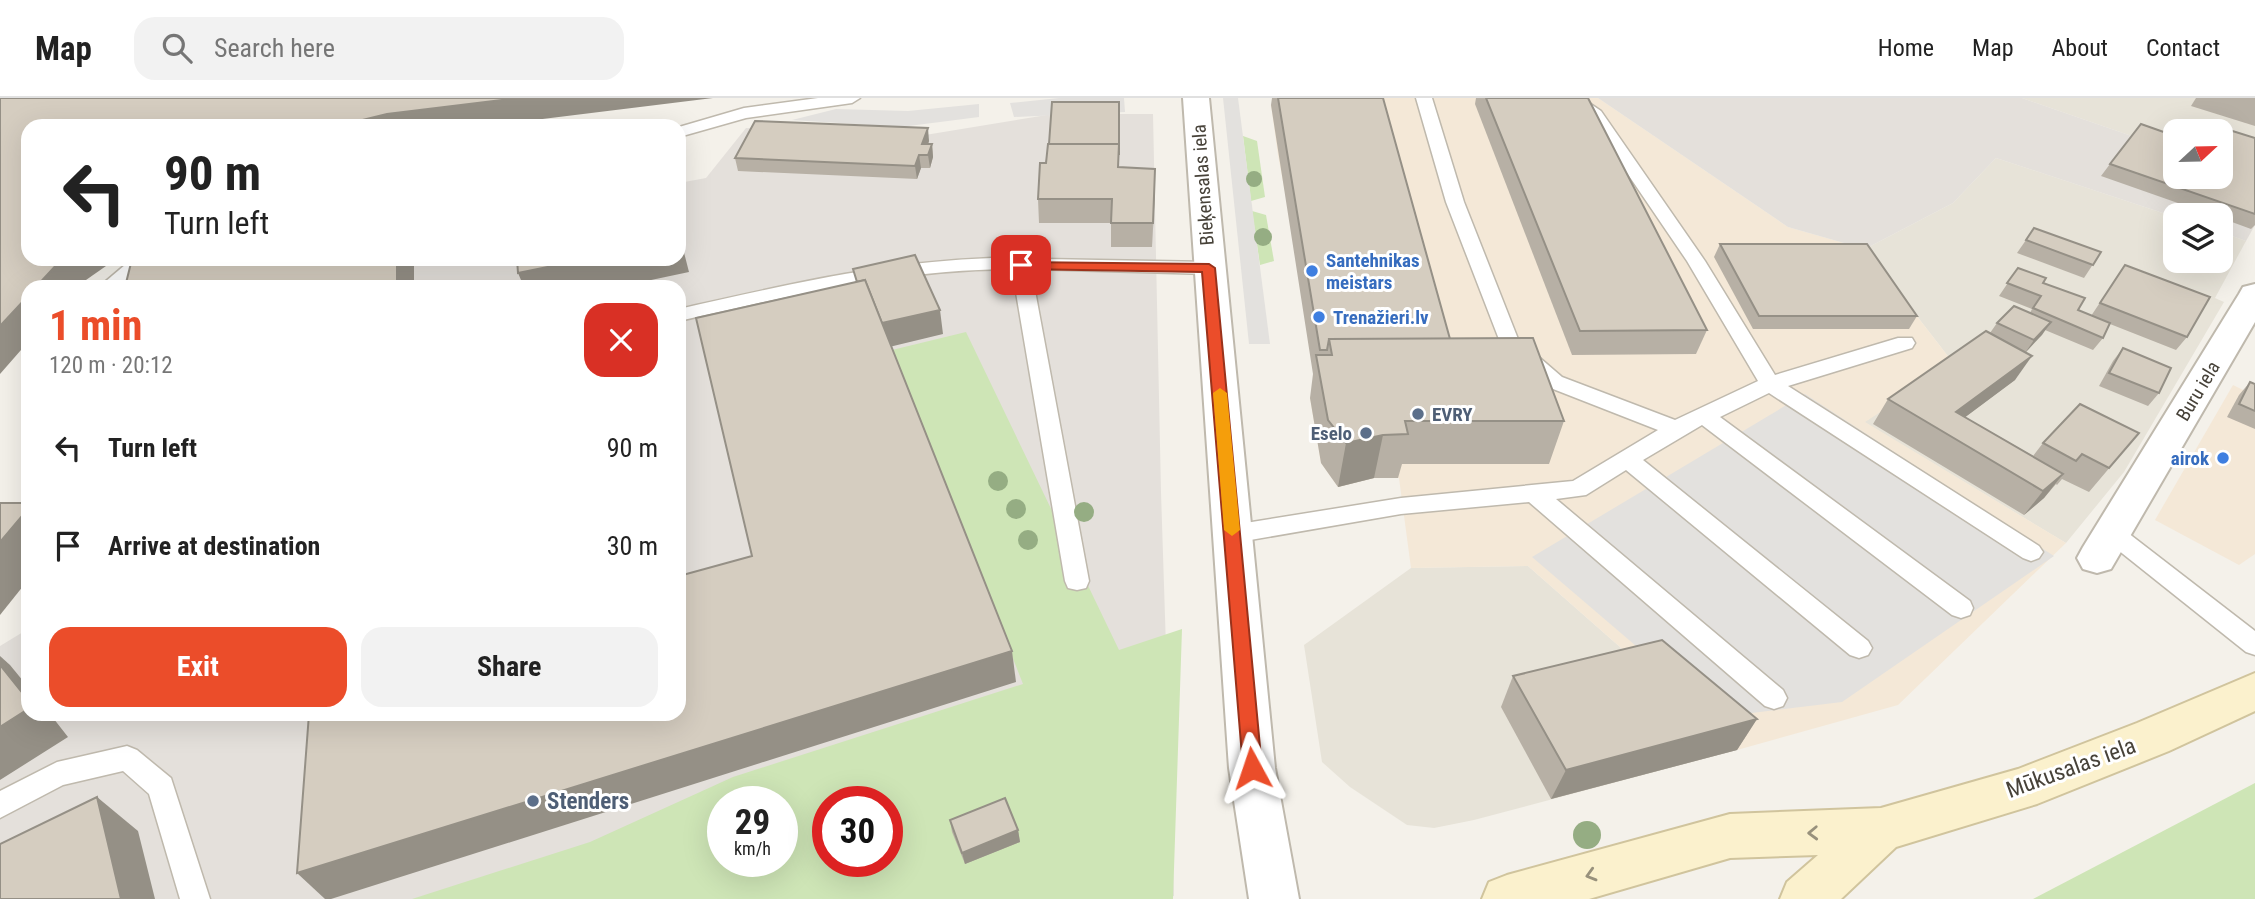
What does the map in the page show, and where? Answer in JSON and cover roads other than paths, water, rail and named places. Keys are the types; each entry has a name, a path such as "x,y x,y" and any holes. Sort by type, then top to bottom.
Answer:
{"main road":[{"name":"Mūkusalas iela","path":"1507,899 1730,836 1881,830 2020,789 2153,737 2255,691"},
{"name":"Mūkusalas iela","path":"1805,899 1881,830"}],"street":[{"name":"Bieķensalas iela","path":"1196,98 1252,768 1273,899"},
{"name":"Buru iela","path":"2104,545 2255,294"}],"lane":[{"path":"686,130 744,113 852,98"},
{"path":"1424,98 1455,202 1509,342 1555,382 1676,429"},
{"path":"1571,98 1595,114 1696,261 1770,384 2031,552"},
{"path":"686,314 895,270 976,264 1209,268"},
{"path":"1021,265 1077,581"},
{"path":"118,280 134,266"},
{"path":"1233,534 1401,506 1578,489 1676,429 1706,417 1770,384 1905,343"},
{"path":"1706,417 1961,608"},
{"path":"1627,459 1859,648"},
{"path":"1533,493 1774,698"},
{"path":"2104,545 2255,645"},
{"path":"0,805 57,774 127,758 161,787 195,899"}],"place":[{"name":"Santehnikas meistars","path":"1312,271"},
{"name":"Trenažieri.lv","path":"1319,317"},
{"name":"EVRY","path":"1418,414"},
{"name":"Eselo","path":"1366,433"},
{"name":"airok","path":"2223,458"},
{"name":"Stenders","path":"533,801"}]}
